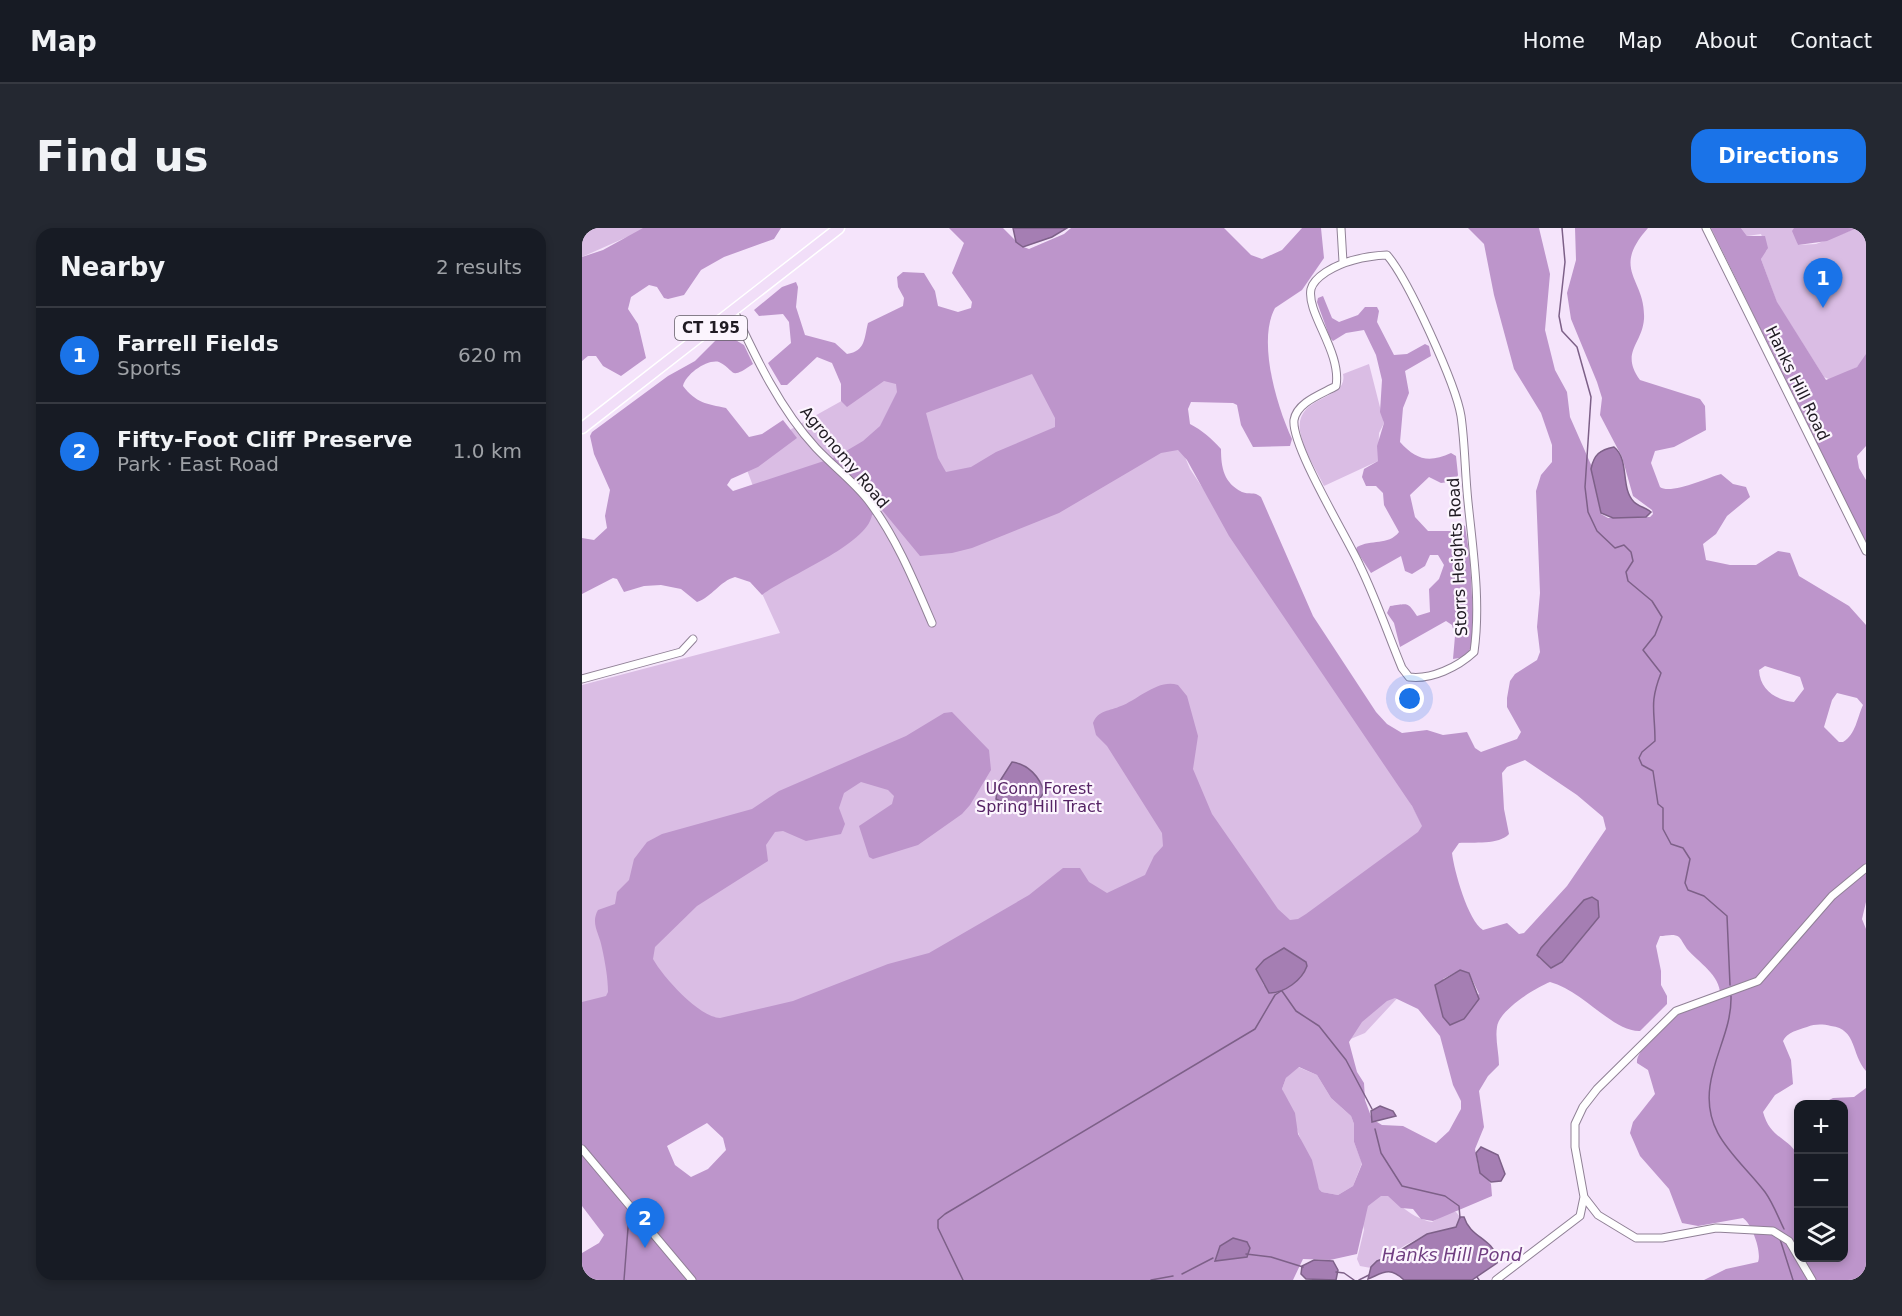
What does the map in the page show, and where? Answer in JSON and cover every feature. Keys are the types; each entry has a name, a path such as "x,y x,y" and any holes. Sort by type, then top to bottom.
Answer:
{"main road":[{"name":"CT 195","path":"582,428 839,228"}],"street":[{"path":"1341,228 1343,261"},
{"name":"Hanks Hill Road","path":"1706,228 1866,551"},
{"name":"Storrs Heights Road","path":"1387,255 1395,264 1452,386 1461,415 1476,612 1474,652 1465,661 1421,678 1409,677 1402,668 1377,602 1311,472 1294,429 1294,417 1301,406 1336,386 1338,376 1335,361 1312,301 1311,288 1318,278 1343,261 1387,255"},
{"name":"Agronomy Road","path":"734,310 753,351 794,419 816,448 867,499 883,522 932,623"},
{"path":"582,679 681,652 693,639"},
{"path":"1580,1216 1584,1197 1575,1147 1575,1124 1583,1107 1597,1089 1676,1011 1758,981 1832,896 1866,868"},
{"path":"582,1149 692,1280"},
{"path":"1584,1197 1598,1215 1624,1233 1642,1239 1716,1228 1773,1231 1789,1241 1812,1280"},
{"path":"1496,1280 1580,1216 1598,1215"}],"green space":[{"path":"582,228 687,228 627,237 582,257"},
{"path":"1741,228 1794,228 1798,245 1816,244 1857,228 1866,228 1866,357 1857,367 1831,380 1824,377 1777,303 1761,259 1767,250 1761,234 1747,236"},
{"name":"UConn Forest Spring Hill Tract","path":"1125,313 1190,469 1397,779 1437,851 1454,937 1365,1033 1336,1045 832,1072 582,1108 582,685 780,633 759,587 786,574 744,462 793,428 890,374"},
{"path":"1369,364 1384,423 1379,433 1378,461 1324,486 1304,445 1300,431 1301,419 1305,410 1338,389 1343,383 1343,374"},
{"path":"1298,1067 1317,1075 1331,1098 1351,1116 1354,1124 1354,1142 1362,1163 1353,1186 1338,1195 1322,1192 1319,1189 1282,1089 1286,1078"},
{"path":"1384,1192 1406,1210 1432,1222 1449,1212 1456,1212 1460,1217 1458,1225 1422,1237 1388,1255 1371,1268 1360,1266 1357,1259 1364,1230 1360,1208"}],"shaded area":[{"path":"643,228 781,228 774,239 724,257 701,270 684,295 664,298 657,287 649,285 631,297 628,309 638,324 646,358 621,376 603,366 596,356 588,356 582,361 582,257 603,250"},
{"path":"949,228 1003,228 1021,246 1029,249 1064,234 1071,228 1224,228 1251,255 1262,259 1282,250 1302,228 1321,228 1324,258 1302,290 1275,308 1270,322 1268,338 1271,374 1280,410 1292,439 1290,446 1253,447 1241,425 1237,405 1233,403 1191,402 1188,409 1190,424 1207,435 1221,449 1223,469 1231,484 1242,492 1261,497 1313,616 1376,712 1387,724 1402,733 1427,730 1443,735 1467,732 1475,748 1481,752 1517,739 1521,732 1507,707 1510,681 1515,674 1537,660 1540,652 1537,627 1540,593 1536,491 1541,475 1552,462 1552,445 1541,413 1514,369 1494,295 1484,244 1468,228 1539,228 1550,274 1545,330 1555,370 1567,392 1570,417 1592,467 1601,514 1608,518 1650,517 1653,514 1652,510 1633,496 1622,457 1600,415 1602,398 1571,319 1567,293 1576,260 1575,228 1648,228 1637,243 1631,265 1643,305 1644,319 1632,355 1634,370 1640,380 1700,399 1705,406 1706,430 1674,447 1655,451 1651,463 1660,487 1672,489 1721,474 1733,484 1746,487 1750,497 1727,516 1716,534 1703,544 1706,560 1730,565 1756,565 1778,551 1790,553 1799,576 1849,606 1866,625 1866,902 1862,919 1866,929 1866,1071 1850,1037 1839,1028 1819,1025 1797,1030 1787,1035 1783,1041 1791,1060 1793,1084 1775,1095 1763,1112 1774,1132 1794,1150 1794,1262 1848,1262 1848,1100 1829,1100 1854,1097 1866,1088 1866,1280 1704,1280 1726,1269 1758,1262 1759,1252 1753,1232 1743,1218 1698,1226 1682,1223 1669,1189 1640,1156 1630,1133 1633,1122 1655,1094 1648,1070 1637,1063 1643,1049 1658,1032 1684,1011 1720,997 1720,989 1714,976 1687,949 1679,937 1672,935 1660,936 1656,946 1661,985 1667,996 1667,1004 1640,1031 1619,1025 1574,993 1550,982 1519,1000 1499,1020 1496,1036 1499,1065 1488,1076 1479,1091 1484,1127 1475,1149 1478,1166 1491,1184 1492,1196 1433,1221 1421,1219 1413,1209 1401,1208 1388,1196 1381,1196 1368,1206 1357,1254 1330,1260 1303,1259 1293,1280 582,1280 582,1253 599,1243 604,1235 582,1206 582,1002 606,996 608,992 601,943 595,924 596,915 598,910 615,904 617,892 629,880 634,859 647,842 662,834 752,809 779,791 906,736 944,713 952,712 989,750 991,770 970,805 962,814 918,845 873,859 869,857 859,826 892,804 894,796 888,790 861,782 844,793 839,808 845,824 841,834 806,841 783,831 775,832 766,845 768,861 697,906 655,947 653,959 682,995 702,1011 720,1018 793,1001 888,964 929,953 1029,895 1063,868 1080,868 1089,882 1107,893 1145,875 1154,856 1163,846 1162,833 1107,746 1096,735 1093,723 1101,713 1121,706 1163,684 1178,685 1187,696 1198,736 1193,769 1212,814 1278,909 1290,920 1298,919 1306,914 1418,832 1422,826 1412,806 1229,536 1187,460 1178,450 1161,453 1059,513 972,548 952,553 920,556 882,510 872,515 867,526 842,548 762,595 750,582 735,577 697,602 681,589 661,585 644,586 624,592 617,579 613,578 582,594 582,538 594,540 607,528 605,516 610,490 594,454 590,436 592,432 668,376 695,361 716,340 727,335 744,345 753,364 740,372 733,373 719,362 709,363 693,372 683,386 697,399 707,404 726,408 749,437 762,434 783,420 797,438 758,467 731,479 727,485 733,491 836,457 863,441 880,426 897,392 896,384 884,381 847,407 841,401 841,384 832,363 817,357 787,385 781,385 768,363 791,343 789,322 783,314 759,316 754,310 782,287 796,282 798,287 796,307 805,335 835,343 847,354 861,347 868,323 903,306 904,298 898,287 897,277 903,272 924,273 935,291 938,306 958,312 971,308 972,302 952,273 964,243","holes":["1032,374 1055,418 1055,427 996,452 971,467 946,472 938,458 926,413","1765,666 1800,677 1804,689 1794,702 1781,699 1770,693 1762,683 1759,670","1837,693 1857,698 1863,705 1853,730 1843,742 1839,742 1824,727 1832,700","1525,760 1577,795 1603,817 1606,829 1567,886 1524,933 1519,934 1507,923 1483,930 1477,925 1467,906 1452,853 1459,843 1499,840 1509,834 1504,809 1502,773 1507,767","1571,916 1588,931 1562,962 1551,968 1539,958 1541,948","1284,948 1264,986 1256,969 1264,960","1460,970 1469,973 1479,994 1443,1017 1443,979","1395,998 1418,1009 1440,1036 1453,1085 1461,1101 1461,1109 1449,1131 1436,1143 1403,1126 1382,1125 1372,1119 1365,1100 1364,1083 1357,1072 1349,1042 1362,1022 1387,1001","1299,1067 1317,1075 1331,1098 1351,1116 1354,1124 1354,1142 1362,1164 1353,1186 1338,1195 1322,1192 1319,1189 1312,1160 1298,1134 1295,1113 1282,1089 1286,1078","707,1123 723,1138 726,1150 708,1169 691,1177 675,1165 667,1146"]},
{"path":"1711,228 1741,228 1747,236 1765,236 1768,248 1761,259 1777,302 1826,380 1857,367 1866,354 1866,446 1857,456 1859,468 1866,480 1866,543"},
{"path":"1794,228 1857,228 1827,241 1798,245 1792,231"},
{"path":"1323,296 1332,318 1339,322 1358,315 1365,307 1377,307 1379,311 1377,322 1394,355 1407,354 1425,344 1429,346 1431,356 1405,371 1409,393 1403,408 1400,442 1412,453 1423,458 1436,458 1451,453 1456,456 1458,475 1456,481 1441,483 1429,477 1410,495 1415,517 1428,531 1453,531 1460,523 1465,526 1470,559 1474,636 1472,646 1465,657 1453,659 1455,636 1452,625 1446,621 1400,647 1394,623 1387,613 1390,606 1404,604 1409,606 1417,616 1430,612 1429,589 1439,579 1444,565 1438,555 1430,555 1425,566 1412,574 1405,571 1401,556 1371,573 1356,550 1362,545 1390,539 1399,532 1384,505 1383,493 1376,486 1366,486 1362,477 1364,469 1378,461 1377,446 1384,423 1380,412 1382,380 1376,355 1364,330 1346,333 1333,341 1330,338 1317,302 1318,298"}],"water":[{"path":"1013,228 1067,228 1052,237 1023,247 1016,242"},
{"path":"1614,447 1622,459 1630,496 1636,503 1651,512 1646,517 1613,518 1601,513 1591,469 1598,453"},
{"path":"1012,762 1028,768 1040,781 1044,792 1038,802 1016,809 996,799 998,784"},
{"path":"1592,897 1598,901 1599,917 1562,962 1551,968 1537,955 1541,948 1584,900"},
{"path":"1284,948 1306,962 1307,966 1292,985 1281,991 1269,993 1256,969 1264,960"},
{"path":"1460,970 1469,973 1479,999 1464,1019 1450,1025 1443,1017 1435,985"},
{"path":"1380,1106 1393,1111 1396,1116 1372,1122 1371,1111"},
{"path":"1481,1147 1498,1155 1505,1174 1501,1181 1491,1182 1480,1173 1476,1153"},
{"name":"Hanks Hill Pond","path":"1460,1217 1464,1217 1471,1229 1491,1246 1498,1258 1497,1263 1472,1280 1404,1280 1390,1272 1368,1279 1371,1267 1377,1261 1393,1255 1427,1234 1456,1227"},
{"path":"1233,1238 1247,1242 1250,1248 1247,1257 1215,1261 1220,1246"},
{"path":"1314,1260 1333,1261 1338,1270 1336,1280 1306,1279 1301,1274 1302,1266"}],"waterway":[{"path":"1562,228 1565,262 1559,316 1562,331 1577,347 1591,397 1585,487 1588,512 1597,531 1615,548 1624,545 1631,552 1633,561 1626,572 1628,581 1652,601 1662,617 1655,635 1643,650 1661,673 1654,700 1655,741 1642,752 1639,758 1642,765 1653,771 1658,804 1663,808 1663,829 1671,844 1683,848 1690,859 1685,883 1688,890 1704,896 1727,916 1730,985"},
{"path":"963,1280 938,1228 938,1220 1255,1029 1275,995 1281,991"},
{"path":"1282,991 1296,1011 1319,1026 1346,1060 1372,1109"},
{"path":"1731,996 1729,1019 1710,1086 1709,1103 1712,1118 1725,1144 1768,1196 1784,1229"},
{"path":"1375,1129 1381,1153 1402,1186 1445,1196 1459,1206 1460,1218"},
{"path":"624,1280 629,1215"},
{"path":"1780,1239 1793,1280"},
{"path":"1246,1254 1271,1257 1303,1267"},
{"path":"1182,1274 1213,1258"},
{"path":"1336,1272 1344,1273 1354,1280"},
{"path":"1359,1280 1369,1275"},
{"path":"1151,1280 1173,1276"}],"place":[{"name":"Farrell Fields","path":"1823,308"},
{"name":"Fifty-Foot Cliff Preserve","path":"645,1248"}]}
